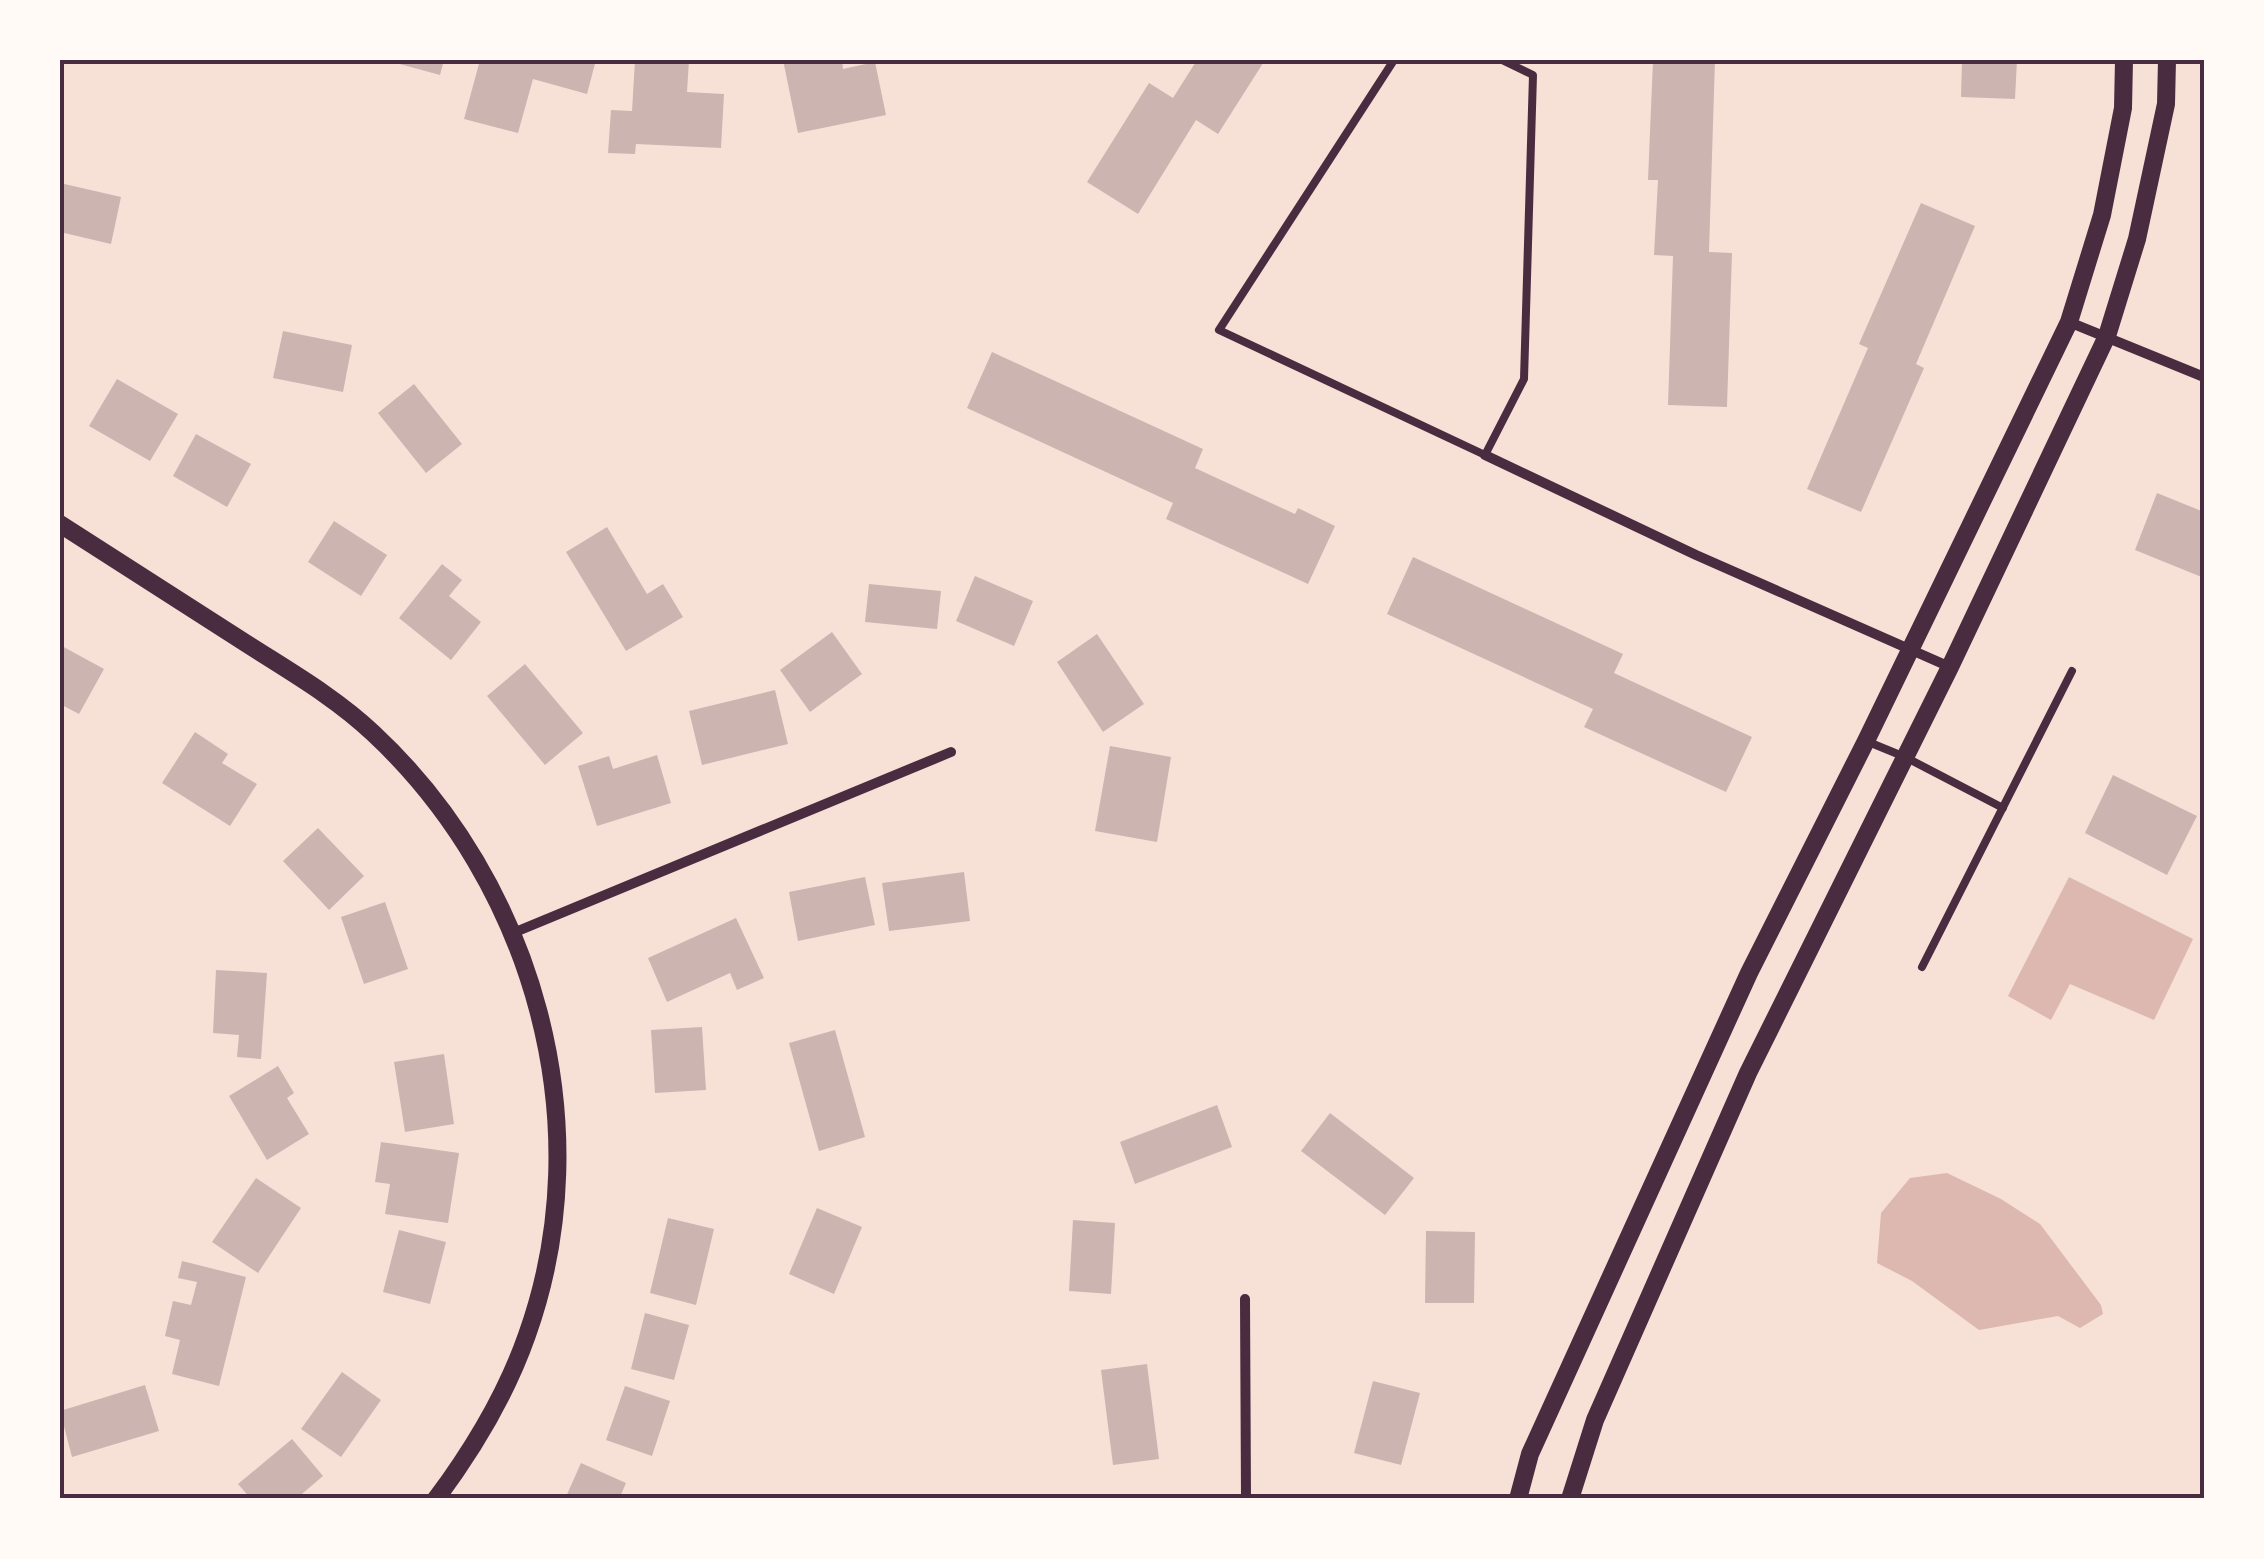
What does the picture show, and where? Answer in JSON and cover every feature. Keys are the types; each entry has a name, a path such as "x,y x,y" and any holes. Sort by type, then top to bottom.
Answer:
{"street":[{"path":"1518,1499 1530,1454 1749,973 2069,322 2102,215 2123,108 2124,60"},
{"path":"1570,1499 1596,1420 1748,1073 1906,758 2107,336 2137,239 2166,104 2168,60"},
{"path":"2069,322 2204,377"},
{"path":"1485,455 1696,555 1950,667"},
{"path":"60,524 327,696 372,732 423,785 460,833 512,933 534,992 553,1082 558,1148 554,1218 539,1294 512,1372 480,1435 436,1499"},
{"path":"512,933 951,752"},
{"path":"1245,1299 1246,1499"}],"lane":[{"path":"1394,60 1219,330 1485,455 1524,379 1533,75 1502,60"},
{"path":"1922,967 2072,671"},
{"path":"1866,741 2004,808"}],"shaded area":[{"path":"2069,877 2193,939 2154,1020 2070,984 2051,1020 2008,996"},
{"path":"1947,1173 2001,1199 2040,1224 2101,1305 2103,1314 2080,1328 2058,1316 1979,1330 1912,1281 1877,1263 1881,1213 1910,1178"}],"building":[{"path":"385,60 444,60 440,75"},
{"path":"480,60 596,60 587,94 533,79 518,133 464,119"},
{"path":"635,60 689,60 687,92 724,94 721,148 636,144 635,154 608,153 611,110 632,111"},
{"path":"783,60 842,60 843,69 875,62 886,115 798,133"},
{"path":"1197,60 1265,60 1218,134 1196,120 1138,214 1087,182 1149,83 1173,98"},
{"path":"1653,60 1715,60 1709,252 1732,253 1727,407 1668,405 1673,256 1654,255 1658,180 1648,180"},
{"path":"1962,60 2017,60 2015,99 1961,97"},
{"path":"60,183 121,197 111,244 60,232"},
{"path":"1921,203 1975,226 1916,364 1924,368 1861,512 1807,489 1868,348 1859,344"},
{"path":"283,331 352,345 343,392 273,378"},
{"path":"992,352 1203,449 1195,468 1295,514 1298,508 1335,526 1308,584 1166,519 1173,503 967,408"},
{"path":"117,379 178,414 150,461 89,426"},
{"path":"414,384 462,444 426,473 378,413"},
{"path":"196,434 251,464 227,507 173,476"},
{"path":"2157,493 2204,512 2204,578 2135,550"},
{"path":"334,521 387,555 361,596 308,562"},
{"path":"607,527 647,594 663,584 683,617 626,651 566,552"},
{"path":"1413,557 1623,654 1614,673 1752,737 1726,792 1584,727 1593,709 1387,614"},
{"path":"442,564 462,580 449,596 481,622 451,660 399,618"},
{"path":"975,576 1033,601 1014,646 956,621"},
{"path":"869,584 941,591 937,629 865,622"},
{"path":"832,632 862,674 810,712 780,670"},
{"path":"1097,634 1144,704 1103,732 1057,662"},
{"path":"60,645 104,669 79,714 60,704"},
{"path":"525,664 583,733 545,765 487,696"},
{"path":"775,690 788,744 702,765 689,711"},
{"path":"195,732 228,754 222,763 257,784 230,826 162,783"},
{"path":"1110,746 1171,757 1157,842 1095,831"},
{"path":"657,755 671,803 597,826 578,766 609,756 613,769"},
{"path":"2113,775 2197,816 2167,875 2085,833"},
{"path":"318,828 364,876 329,910 283,861"},
{"path":"964,872 970,921 889,931 882,883"},
{"path":"865,877 875,925 798,941 789,892"},
{"path":"385,902 408,969 364,984 341,917"},
{"path":"736,918 764,978 737,990 730,973 667,1002 648,958"},
{"path":"216,970 267,973 261,1059 237,1057 239,1035 213,1033"},
{"path":"702,1027 706,1090 655,1093 651,1030"},
{"path":"835,1030 865,1137 819,1151 789,1043"},
{"path":"444,1054 454,1124 405,1132 394,1062"},
{"path":"278,1066 294,1093 287,1098 309,1134 267,1160 229,1096"},
{"path":"1217,1105 1232,1147 1135,1184 1120,1142"},
{"path":"1330,1113 1414,1178 1385,1215 1301,1151"},
{"path":"381,1142 459,1153 448,1223 385,1214 390,1184 375,1182"},
{"path":"256,1178 301,1208 258,1273 212,1242"},
{"path":"817,1208 862,1227 834,1294 789,1274"},
{"path":"668,1218 714,1229 696,1305 650,1293"},
{"path":"1073,1220 1115,1223 1111,1294 1069,1291"},
{"path":"399,1230 446,1242 430,1304 383,1292"},
{"path":"1426,1231 1475,1232 1474,1303 1425,1303"},
{"path":"182,1261 246,1277 219,1386 172,1374 180,1340 165,1336 173,1301 191,1305 197,1282 178,1278"},
{"path":"645,1313 689,1325 674,1380 631,1369"},
{"path":"1147,1364 1159,1459 1113,1465 1101,1370"},
{"path":"342,1372 381,1400 341,1457 301,1429"},
{"path":"1373,1381 1420,1393 1401,1465 1354,1453"},
{"path":"145,1385 159,1431 72,1457 60,1411"},
{"path":"625,1386 670,1401 652,1456 606,1440"},
{"path":"292,1439 323,1476 296,1499 251,1499 238,1484"},
{"path":"581,1463 626,1483 619,1499 565,1499"}]}
